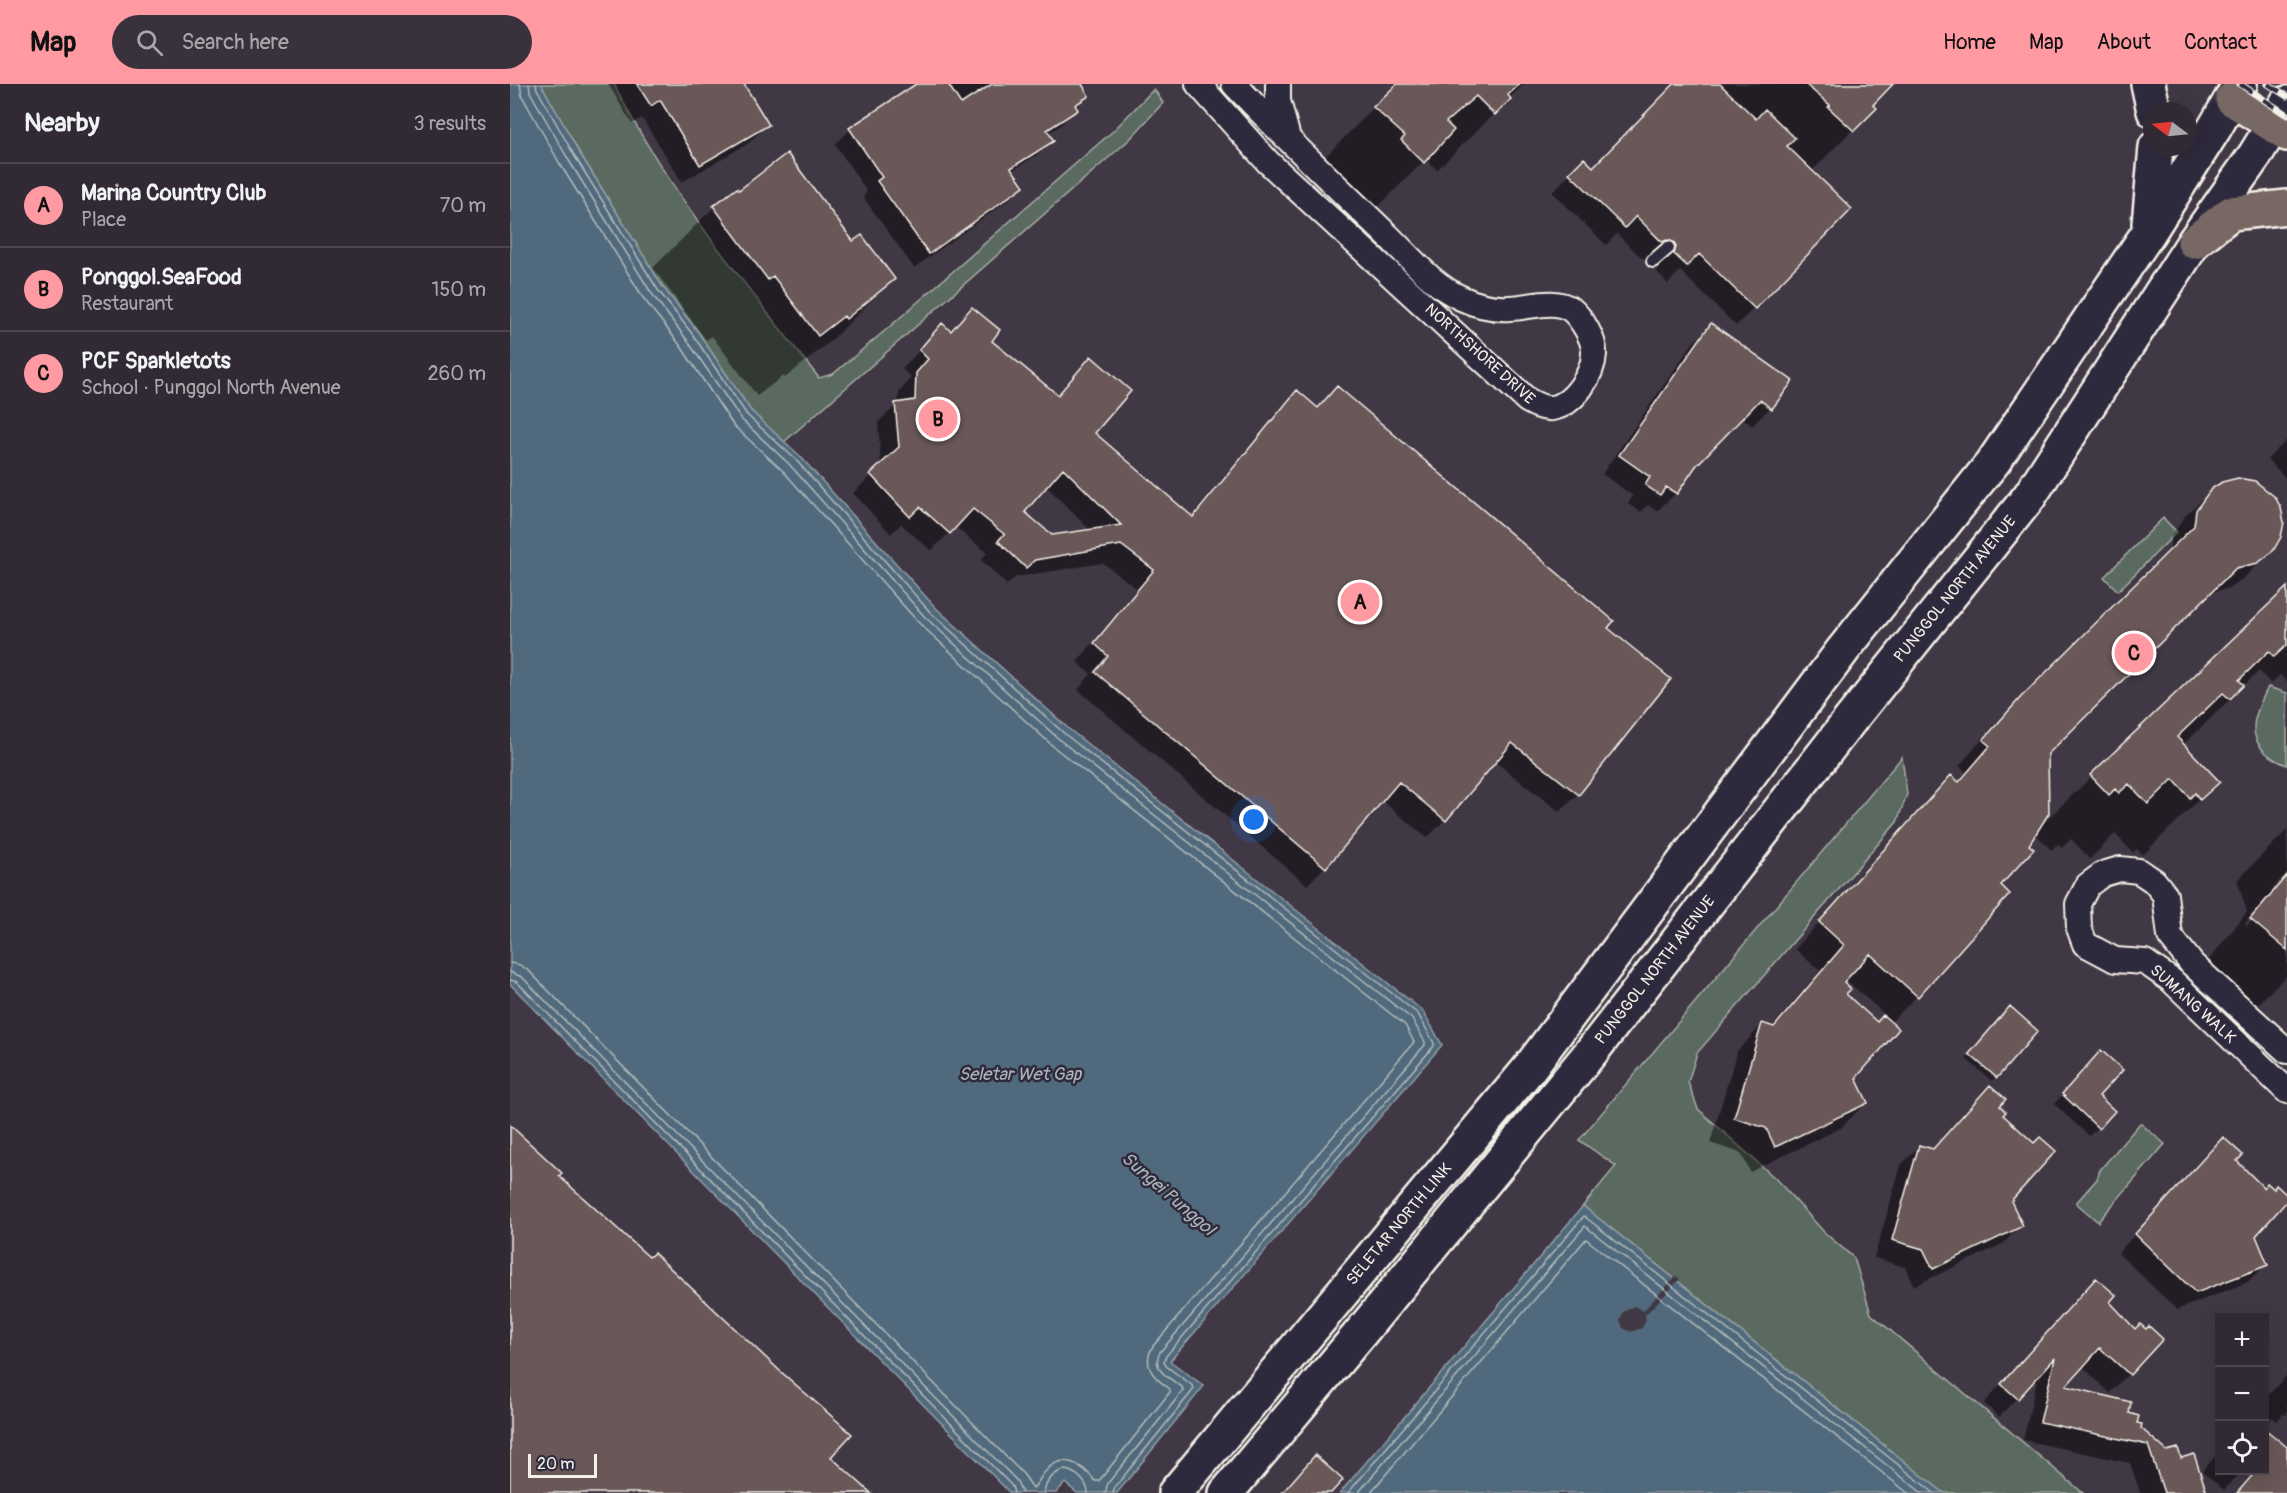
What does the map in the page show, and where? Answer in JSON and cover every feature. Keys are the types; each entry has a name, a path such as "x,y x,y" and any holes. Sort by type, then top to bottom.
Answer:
{"main road":[{"path":"2148,84 2152,102"},
{"path":"2149,232 2227,89 2282,121"},
{"name":"PUNGGOL NORTH AVENUE","path":"1226,1493 1592,1051 1851,719 2029,497 2194,242 2282,121"},
{"path":"2149,232 2157,156"},
{"path":"2194,242 2231,213 2287,207"},
{"name":"SELETAR NORTH LINK","path":"1175,1493 1528,1070 1843,650 1994,461 2149,232"}],"street":[{"name":"NORTHSHORE DRIVE","path":"1205,86 1268,162 1527,400 1552,408 1568,400 1581,387 1590,371 1594,353 1593,344 1581,321 1571,310 1563,306 1544,303 1498,308 1480,305 1443,289 1288,140 1234,84"},
{"path":"1278,84 1278,101 1288,140"},
{"name":"SUMANG WALK","path":"2287,1051 2192,964 2177,945 2170,936 2167,924 2168,907 2165,895 2154,881 2139,871 2120,869 2103,874 2088,885 2078,904 2079,928 2085,944 2115,960 2145,962 2171,980 2287,1091"}],"lane":[{"path":"1653,261 1668,248"}],"green space":[{"path":"541,84 614,84 635,124 683,200 819,378 833,374 887,329 1113,131 1154,89 1163,103 1130,139 784,442 751,411 698,332 663,287 579,152"},
{"path":"2163,518 2177,532 2118,591 2104,577"},
{"path":"2268,687 2287,693 2287,765 2266,753 2255,737 2257,713"},
{"path":"1902,757 1907,794 1897,822 1697,1053 1688,1082 1698,1109 1776,1179 1825,1233 1854,1258 1871,1314 2083,1493 1944,1493 1583,1206 1616,1166 1579,1140"},
{"path":"2140,1123 2165,1144 2098,1222 2076,1203 2097,1179 2100,1170"}],"water":[{"name":"Seletar Wet Gap","path":"510,84 541,84 579,152 663,287 698,332 751,411 799,455 935,607 1070,730 1423,1011 1442,1045 1170,1361 1204,1386 1117,1493 1077,1493 1065,1483 1056,1493 1010,1493 510,984"},
{"path":"1583,1206 1944,1493 1340,1493"}],"pier":[{"path":"1676,1276 1680,1279 1645,1315 1646,1320 1642,1328 1631,1332 1623,1328 1620,1320 1623,1312 1634,1306 1643,1311"}],"building":[{"path":"637,84 744,84 769,125 700,165 660,100 651,106"},
{"path":"916,84 948,84 961,104 992,84 1082,84 1089,96 1075,105 1078,110 1047,130 1054,141 1011,168 1024,186 929,254 877,181 882,177 849,128"},
{"path":"1397,84 1520,84 1508,95 1511,99 1495,115 1476,96 1446,122 1454,130 1424,163 1401,140 1405,136 1373,107"},
{"path":"1674,84 1720,84 1756,119 1765,109 1795,138 1787,146 1852,209 1755,309 1699,254 1687,266 1674,254 1676,247 1674,242 1667,240 1662,242 1636,216 1625,228 1569,173 1584,158 1593,167"},
{"path":"1805,84 1893,84 1873,105 1877,108 1854,131 1828,107 1830,105"},
{"path":"787,153 853,241 862,235 895,279 846,319 844,316 818,336 773,276 768,280 713,206 737,188 739,190"},
{"path":"972,307 1000,330 992,341 1058,395 1091,356 1131,391 1095,433 1193,517 1297,390 1318,408 1337,386 1614,621 1608,628 1671,679 1579,795 1512,743 1446,821 1399,782 1326,868 1095,672 1108,656 1094,643 1154,570 1121,545 1035,560 1026,568 998,541 1004,534 973,509 950,534 920,507 910,517 870,474 899,447 895,403 915,400 916,373 928,359 919,350 942,323 951,331","holes":["1063,468 1121,525 1052,535 1025,512"]},
{"path":"1711,323 1793,381 1772,409 1760,400 1696,466 1677,494 1666,487 1660,495 1645,485 1650,477 1619,455"},
{"path":"2238,478 2255,481 2275,497 2281,508 2284,522 2281,537 2273,551 2258,563 2236,568 2048,754 2049,813 2029,845 2034,849 2001,885 2010,894 1918,997 1870,954 1844,982 1851,989 1846,994 1877,1022 1883,1015 1899,1029 1856,1078 1868,1103 1775,1147 1766,1128 1734,1118 1762,1023 1774,1027 1844,945 1819,922 1951,775 1959,782 1990,746 1983,740 2021,697 2194,526 2196,510 2211,489 2222,482"},
{"path":"2287,587 2287,645 2274,657 2269,651 2239,680 2244,685 2230,699 2223,693 2177,737 2220,782 2200,800 2195,793 2190,798 2173,779 2148,804 2129,784 2119,793 2115,789 2109,795 2090,775"},
{"path":"2287,875 2287,950 2250,919"},
{"path":"2010,1006 2038,1031 1997,1078 1969,1054"},
{"path":"2101,1050 2123,1070 2099,1096 2115,1111 2099,1129 2062,1094"},
{"path":"1990,1085 2006,1099 2000,1106 2006,1112 2003,1115 2034,1143 2040,1137 2056,1151 2011,1201 2023,1226 1933,1269 1923,1249 1892,1240 1919,1145 1933,1149"},
{"path":"510,1125 562,1173 559,1176 649,1257 654,1253 780,1371 852,1434 831,1457 871,1493 510,1493"},
{"path":"2223,1137 2243,1155 2237,1161 2264,1188 2267,1183 2274,1189 2276,1185 2287,1195 2287,1201 2256,1236 2268,1265 2196,1293 2135,1234"},
{"path":"2096,1278 2116,1295 2110,1302 2135,1329 2140,1324 2146,1329 2149,1326 2163,1339 2130,1375 2100,1348 2066,1386 2131,1402 2129,1413 2139,1416 2137,1423 2142,1424 2141,1428 2167,1451 2178,1448 2181,1458 2194,1454 2207,1493 2164,1493 2148,1445 2040,1422 2055,1358 2018,1399 2001,1384"},
{"path":"2269,1432 2287,1447 2287,1493 2237,1493 2253,1475 2269,1475"},
{"path":"1315,1455 1343,1480 1331,1493 1282,1493"}],"railway":[{"path":"2240,84 2287,115"},
{"path":"2268,84 2287,96"}],"place":[{"name":"Ponggol.SeaFood","path":"938,419"},
{"name":"Marina Country Club","path":"1360,602"},
{"name":"PCF Sparkletots","path":"2134,653"}],"water label":[{"name":"Sungei Punggol","path":"1168,1194"}]}
